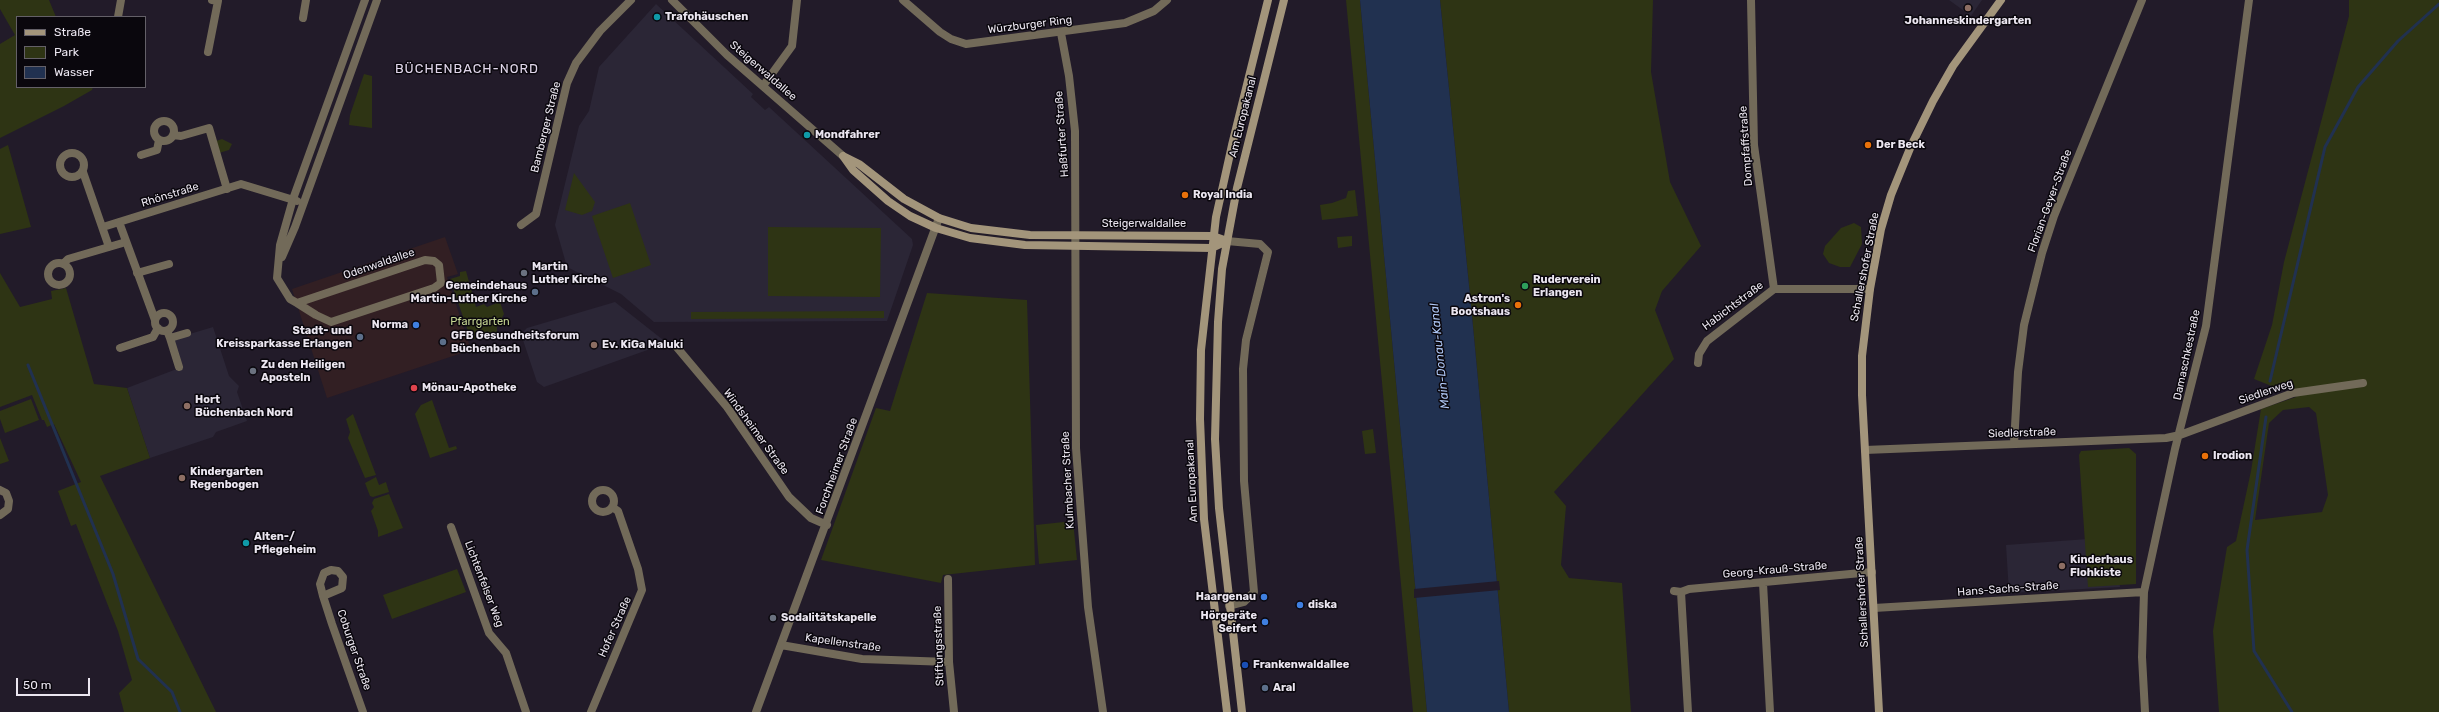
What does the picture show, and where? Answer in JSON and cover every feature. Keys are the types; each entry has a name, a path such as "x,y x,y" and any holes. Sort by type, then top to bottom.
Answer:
{"street":[{"path":"118,16 122,0"},
{"path":"208,52 218,2 212,0"},
{"path":"303,18 306,0"},
{"name":"Odenwaldallee","path":"297,303 418,261 434,261 441,271 441,283 434,288 331,322 297,303 285,293 277,278 280,245 293,199 365,0"},
{"path":"278,265 295,227 376,0"},
{"name":"Bamberger Straße","path":"521,226 536,214 567,83 576,62 600,31 631,0"},
{"name":"Steigerwaldallee","path":"672,0 763,86 843,156 853,170 888,201 910,216 936,228 970,238 998,243 1212,248"},
{"path":"763,86 792,46 797,0"},
{"name":"Würzburger Ring","path":"903,0 940,32 951,39 966,44 1061,33 1125,23 1154,11 1167,0"},
{"name":"Am Europakanal","path":"1226,712 1204,519 1200,449 1201,350 1213,236 1232,145 1268,0"},
{"name":"Am Europakanal","path":"1242,712 1219,508 1215,439 1218,322 1227,241 1239,177 1284,0"},
{"name":"Dompfaffstraße","path":"1752,0 1754,146 1774,289"},
{"name":"Schallershofer Straße","path":"1879,712 1864,450 1862,364 1870,289 1881,229 1892,195 1911,146 1933,101 1953,66 2001,0"},
{"name":"Florian-Geyer-Straße","path":"2014,444 2018,372 2024,325 2042,253 2054,216 2142,0"},
{"name":"Damaschkestraße","path":"2145,712 2142,657 2144,592 2175,449 2180,436 2206,326 2249,0"},
{"name":"Haßfurter Straße","path":"1061,33 1069,76 1075,131 1076,236"},
{"path":"160,121 170,122 174,128 173,135 166,141 159,140 153,132 155,126 160,121"},
{"path":"173,135 181,136 208,128 227,188"},
{"path":"141,155 157,150 159,140"},
{"name":"Steigerwaldallee","path":"843,156 859,164 904,199 939,218 971,228 1003,233 1076,236 1213,236"},
{"path":"83,172 110,247"},
{"name":"Rhönstraße","path":"103,227 242,184 293,199"},
{"path":"293,199 303,202"},
{"path":"936,228 939,218"},
{"path":"120,222 137,273 158,328 169,334 187,333"},
{"name":"Forchheimer Straße","path":"756,712 827,525 936,228"},
{"path":"1076,236 1076,246"},
{"path":"1213,236 1227,241 1260,244 1268,252 1246,340 1243,369 1244,481 1254,592 1244,602 1229,606"},
{"path":"1212,248 1227,241"},
{"path":"63,264 68,259 126,242"},
{"name":"Kulmbacher Straße","path":"1076,246 1076,448 1088,607 1103,712"},
{"path":"137,273 169,264"},
{"name":"Habichtstraße","path":"1698,363 1699,354 1707,341 1774,289 1870,289"},
{"path":"155,320 159,314 169,315 172,323 169,334 179,367"},
{"path":"120,348 153,337 158,328"},
{"name":"Windsheimer Straße","path":"674,344 727,407 789,497 811,518 827,525"},
{"name":"Siedlerweg","path":"2180,436 2293,393 2363,383"},
{"name":"Siedlerstraße","path":"1864,450 2150,439 2180,436"},
{"path":"0,490 6,494 9,501 8,509 0,515"},
{"name":"Hofer Straße","path":"591,712 642,590 638,568 618,511 612,507"},
{"name":"Lichtenfelser Weg","path":"451,527 489,633 506,653 526,712"},
{"name":"Georg-Krauß-Straße","path":"1688,712 1678,591 1872,572"},
{"name":"Stiftungsstraße","path":"948,579 949,662 954,712"},
{"path":"1763,583 1770,712"},
{"name":"Hans-Sachs-Straße","path":"1874,608 2144,592"},
{"name":"Coburger Straße","path":"323,596 363,712"},
{"name":"Kapellenstraße","path":"781,646 862,659 949,662"}],"shaded area":[{"name":"Johanneskindergarten","path":"1949,0 1982,0 1971,16"},
{"path":"656,4 753,94 751,97 765,110 769,107 912,239 913,245 887,321 654,322 621,294 567,267 555,225 579,126 589,111 599,67"},
{"path":"445,237 458,274 447,277 471,350 327,398 292,289"},
{"name":"Ev. KiGa Maluki","path":"615,302 667,343 544,387 537,382 521,334 527,328"},
{"name":"Hort Büchenbach Nord","path":"213,327 229,376 239,386 237,392 247,421 216,432 213,437 150,458 127,388 182,367 173,339"},
{"name":"Kinderhaus Flohkiste","path":"2115,537 2120,587 2009,593 2006,545"}],"green space":[{"path":"0,0 49,0 56,16 16,16 16,88 93,88 92,90 64,106 0,138 0,44 15,35 0,9"},
{"path":"1346,0 1360,0 1427,712 1413,712"},
{"path":"1440,0 1653,0 1651,72 1670,182 1701,246 1662,291 1655,310 1674,359 1554,492 1566,506 1561,565 1569,578 1622,583 1631,712 1509,712 1471,305"},
{"path":"2349,0 2439,0 2439,712 2219,712 2213,631 2227,547 2236,541 2251,471 2261,409 2296,397 2298,389 2279,389 2254,379 2272,325 2284,262 2349,16","holes":["2309,407 2316,413 2328,495 2322,512 2255,520 2269,423 2283,410"]},
{"path":"364,74 372,76 372,128 349,125 350,115"},
{"path":"222,139 232,144 229,150 219,153 216,141"},
{"path":"8,145 31,227 0,234 0,149"},
{"path":"574,173 595,202 592,211 582,215 565,210"},
{"path":"1355,190 1358,216 1322,220 1320,205 1346,198 1348,191"},
{"path":"630,203 651,265 613,278 592,216"},
{"path":"1854,223 1861,227 1862,244 1850,267 1840,267 1829,263 1823,254 1825,246 1841,228"},
{"path":"768,227 881,228 880,297 768,296"},
{"path":"1352,236 1352,246 1338,248 1337,237"},
{"name":"Pfarrgarten","path":"466,271 476,307 484,304 487,307 497,303 496,300 499,299 504,314 497,327 497,332 471,340 450,279 460,276 460,272"},
{"path":"0,273 20,307 52,299 51,291 66,288 94,384 127,388 150,458 100,476 216,712 124,712 119,693 132,680 118,631 76,524 71,526 58,491 81,482 54,424 47,427 44,420 42,420 32,395 0,407"},
{"path":"927,293 1027,300 1035,565 943,575 941,583 821,560 876,408 890,411"},
{"path":"884,311 884,318 691,319 691,312"},
{"path":"31,399 39,420 5,433 0,419 0,411"},
{"path":"432,400 449,448 456,446 457,449 430,458 415,414 421,405"},
{"path":"353,414 376,475 365,478 348,438 350,432 346,419"},
{"path":"1373,429 1376,453 1365,454 1362,431"},
{"path":"0,438 9,461 0,464"},
{"path":"2129,448 2136,454 2136,584 2088,587 2079,455 2081,451"},
{"path":"376,477 379,485 386,482 389,492 373,497 370,496 365,483"},
{"path":"389,494 403,528 378,537 378,531 371,511 374,507 372,503 374,499"},
{"path":"1073,521 1077,560 1039,564 1036,525"},
{"path":"457,569 466,592 392,619 383,595"}],"water":[{"name":"Main-Donau-Kanal","path":"1360,0 1440,0 1471,305 1509,712 1427,712"}],"pier":[{"path":"1499,581 1500,590 1414,598 1414,589"}],"waterway":[{"path":"2270,381 2325,147 2358,87 2398,41 2439,4"},
{"path":"28,365 113,574 138,659 172,692 180,712"},
{"path":"2266,417 2247,550 2254,651 2292,712"}],"place":[{"name":"Johanneskindergarten","path":"1968,8"},
{"name":"Trafohäuschen","path":"657,17"},
{"name":"Mondfahrer","path":"807,135"},
{"name":"Der Beck","path":"1868,145"},
{"name":"Royal India","path":"1185,195"},
{"name":"Martin Luther Kirche","path":"524,273"},
{"name":"Ruderverein Erlangen","path":"1525,286"},
{"name":"Gemeindehaus Martin-Luther Kirche","path":"535,292"},
{"name":"Astron's Bootshaus","path":"1518,305"},
{"name":"Norma","path":"416,325"},
{"name":"Stadt- und Kreissparkasse Erlangen","path":"360,337"},
{"name":"GFB Gesundheitsforum Büchenbach","path":"443,342"},
{"name":"Ev. KiGa Maluki","path":"594,345"},
{"name":"Zu den Heiligen Aposteln","path":"253,371"},
{"name":"Mönau-Apotheke","path":"414,388"},
{"name":"Hort Büchenbach Nord","path":"187,406"},
{"name":"Irodion","path":"2205,456"},
{"name":"Kindergarten Regenbogen","path":"182,478"},
{"name":"Alten-/ Pflegeheim","path":"246,543"},
{"name":"Kinderhaus Flohkiste","path":"2062,566"},
{"name":"Haargenau","path":"1264,597"},
{"name":"diska","path":"1300,605"},
{"name":"Sodalitätskapelle","path":"773,618"},
{"name":"Hörgeräte Seifert","path":"1265,622"},
{"name":"Frankenwaldallee","path":"1245,665"},
{"name":"Aral","path":"1265,688"}],"district":[{"name":"BÜCHENBACH-NORD","path":"467,69"}]}
